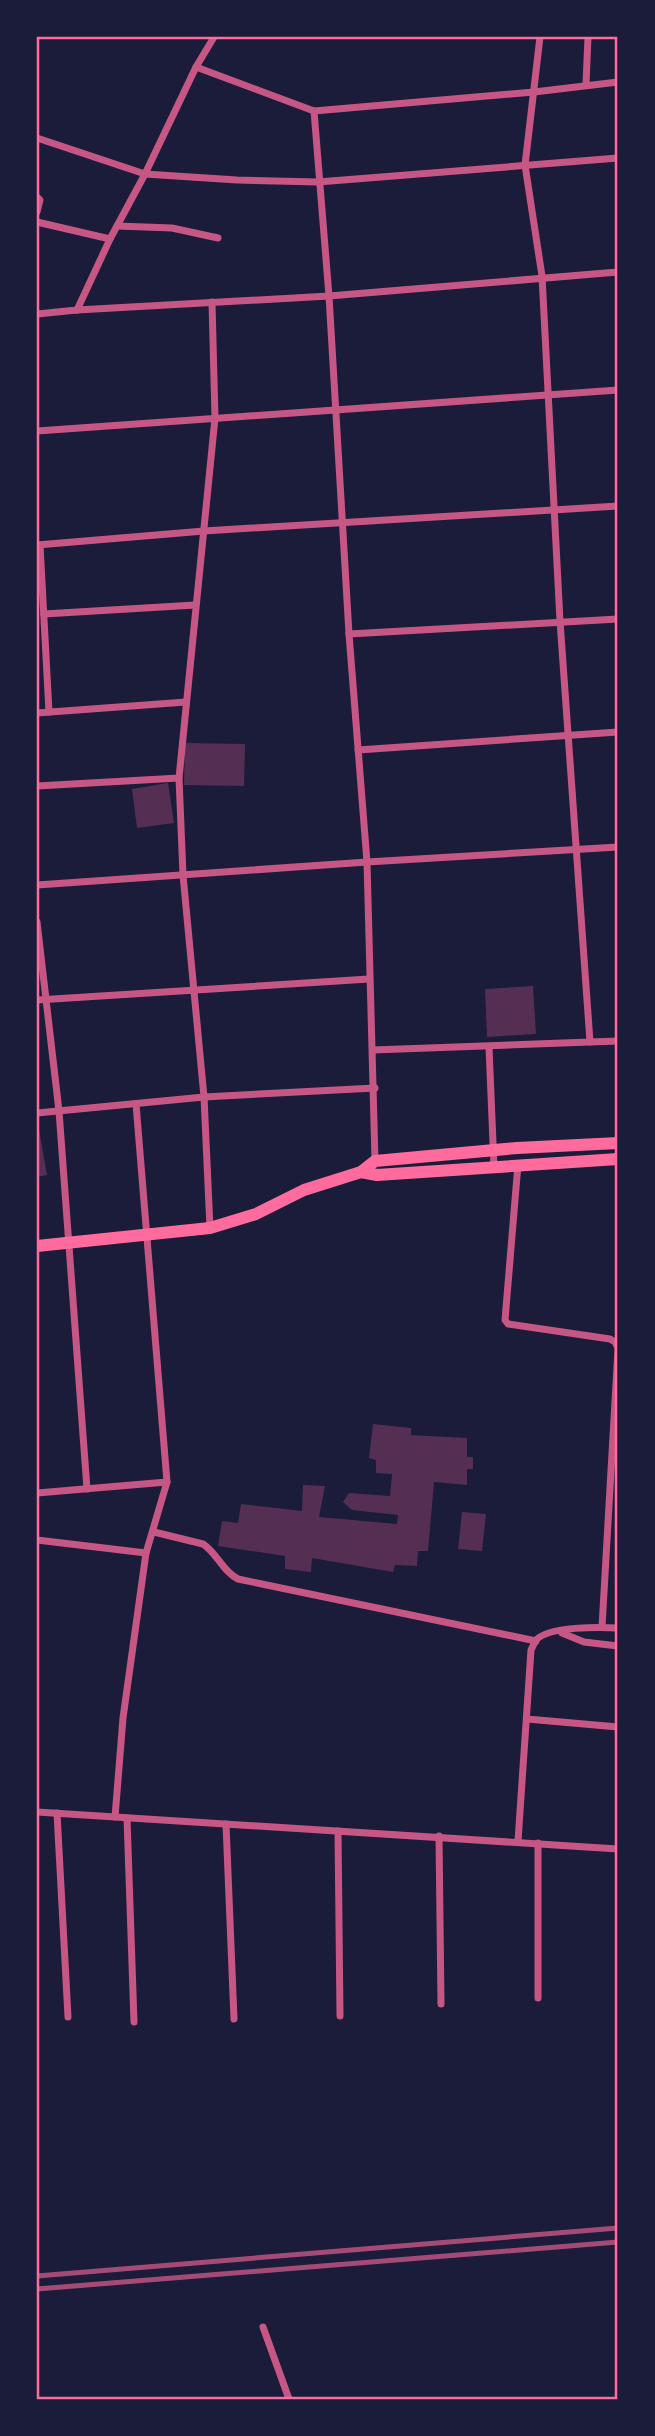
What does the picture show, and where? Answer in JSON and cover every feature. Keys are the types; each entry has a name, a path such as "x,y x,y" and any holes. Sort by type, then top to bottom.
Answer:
{"main road":[{"path":"37,1247 211,1228 248,1217 304,1190 361,1172 375,1161 618,1143"},
{"path":"361,1172 377,1175 618,1158"}],"street":[{"path":"77,310 196,67 214,37"},
{"path":"540,37 525,165 542,276 560,621 590,1042"},
{"path":"586,84 588,37"},
{"path":"196,67 314,111 618,82"},
{"path":"314,111 367,862 375,1161"},
{"path":"37,138 145,174 318,182 618,158"},
{"path":"37,197 40,200 37,212"},
{"path":"37,222 110,239"},
{"path":"117,226 172,228 218,238"},
{"path":"37,314 329,296 542,276 618,272"},
{"path":"211,1228 204,1097 183,875 179,778 215,418 212,302"},
{"path":"37,431 618,390"},
{"path":"49,712 39,545 204,531 618,506"},
{"path":"44,614 195,605"},
{"path":"349,634 618,619"},
{"path":"37,713 186,702"},
{"path":"358,750 618,732"},
{"path":"37,786 179,778"},
{"path":"37,885 618,848"},
{"path":"37,922 41,1000 59,1111 87,1489"},
{"path":"41,1000 369,979"},
{"path":"373,1050 618,1041"},
{"path":"489,1047 494,1167"},
{"path":"37,1113 204,1097 375,1088"},
{"path":"116,1817 123,1718 146,1553 167,1482 136,1104"},
{"path":"518,1164 505,1320 508,1324 610,1339 618,1348 602,1627"},
{"path":"37,1493 167,1482"},
{"path":"154,1532 202,1544 209,1548 232,1576 238,1578 536,1641"},
{"path":"37,1540 146,1553"},
{"path":"518,1842 531,1650 544,1634 602,1627 618,1628"},
{"path":"559,1631 584,1642 618,1646"},
{"path":"527,1719 618,1727"},
{"path":"37,1812 618,1849"},
{"path":"57,1814 68,2017"},
{"path":"127,1818 134,2022"},
{"path":"226,1824 234,2019"},
{"path":"338,1830 340,2016"},
{"path":"439,1836 440,2004"},
{"path":"538,1843 538,1998"},
{"path":"263,2327 289,2399"}],"building":[{"path":"185,743 245,744 244,786 184,785"},
{"path":"168,783 174,823 137,828 132,789"},
{"path":"533,986 536,1034 487,1037 485,989"},
{"path":"37,1118 47,1175 37,1177"},
{"path":"373,1424 411,1428 411,1435 467,1438 467,1457 473,1457 473,1469 467,1469 467,1485 434,1482 428,1551 418,1551 417,1566 395,1565 393,1572 312,1558 311,1572 285,1569 285,1556 218,1546 222,1521 238,1523 241,1504 302,1511 303,1485 325,1486 319,1517 397,1524 398,1515 352,1510 343,1502 349,1493 390,1496 392,1474 376,1473 376,1460 369,1458"},
{"path":"462,1512 486,1514 482,1551 458,1549"}],"railway":[{"path":"37,2276 618,2228"},
{"path":"37,2289 618,2242"}]}
